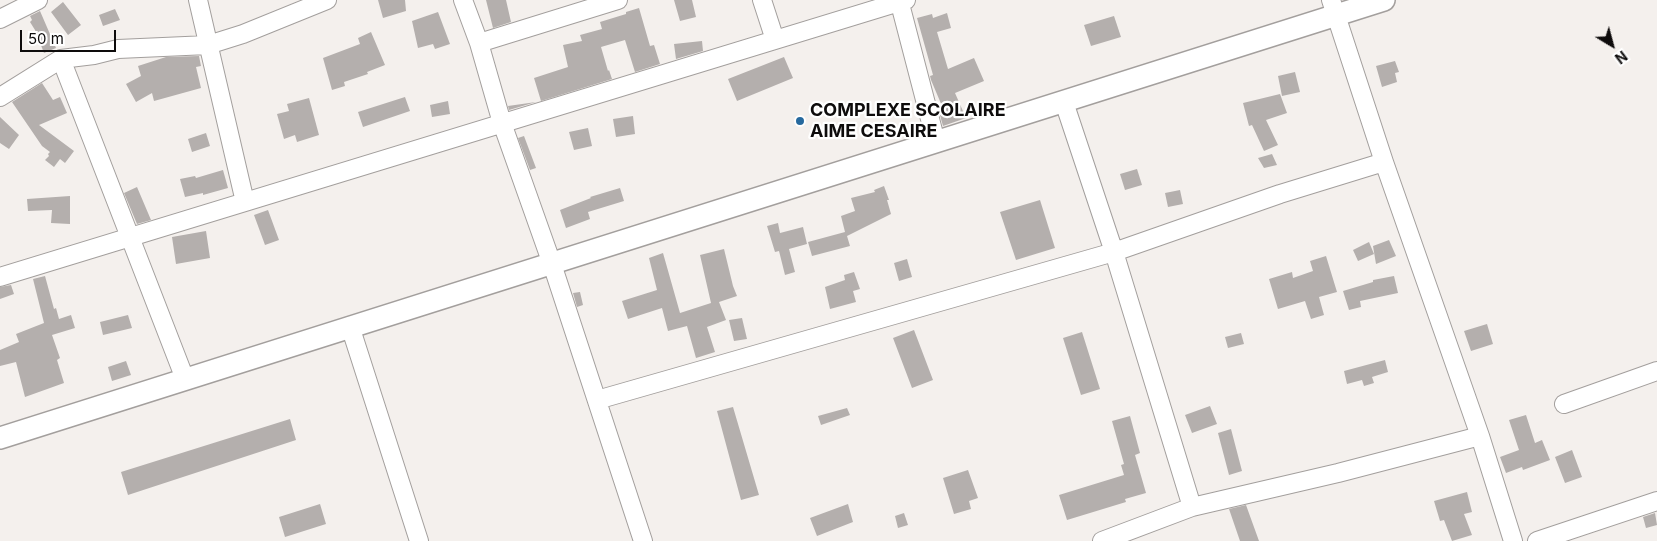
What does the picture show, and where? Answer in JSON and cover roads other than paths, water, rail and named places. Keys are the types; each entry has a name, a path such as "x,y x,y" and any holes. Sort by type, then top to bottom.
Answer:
{"main road":[{"path":"0,438 1064,102 1334,8 1384,0"}],"street":[{"path":"0,19 38,0"},
{"path":"198,0 244,202"},
{"path":"0,96 61,59 94,55 118,49 208,45 242,34 327,0"},
{"path":"463,0 479,43 502,124 552,264 643,541"},
{"path":"479,43 618,0"},
{"path":"762,0 775,40"},
{"path":"0,277 902,1 936,142"},
{"path":"1334,8 1384,162 1480,436 1513,541"},
{"path":"61,59 185,379"},
{"path":"1064,102 1114,252 1192,507"},
{"path":"597,400 1114,252 1280,194 1384,162"},
{"path":"350,326 419,541"},
{"path":"1564,404 1657,371"},
{"path":"1102,541 1192,507 1338,473 1480,436"},
{"path":"1537,541 1657,501"}],"place":[{"name":"COMPLEXE SCOLAIRE AIME CESAIRE","path":"800,121"}]}
